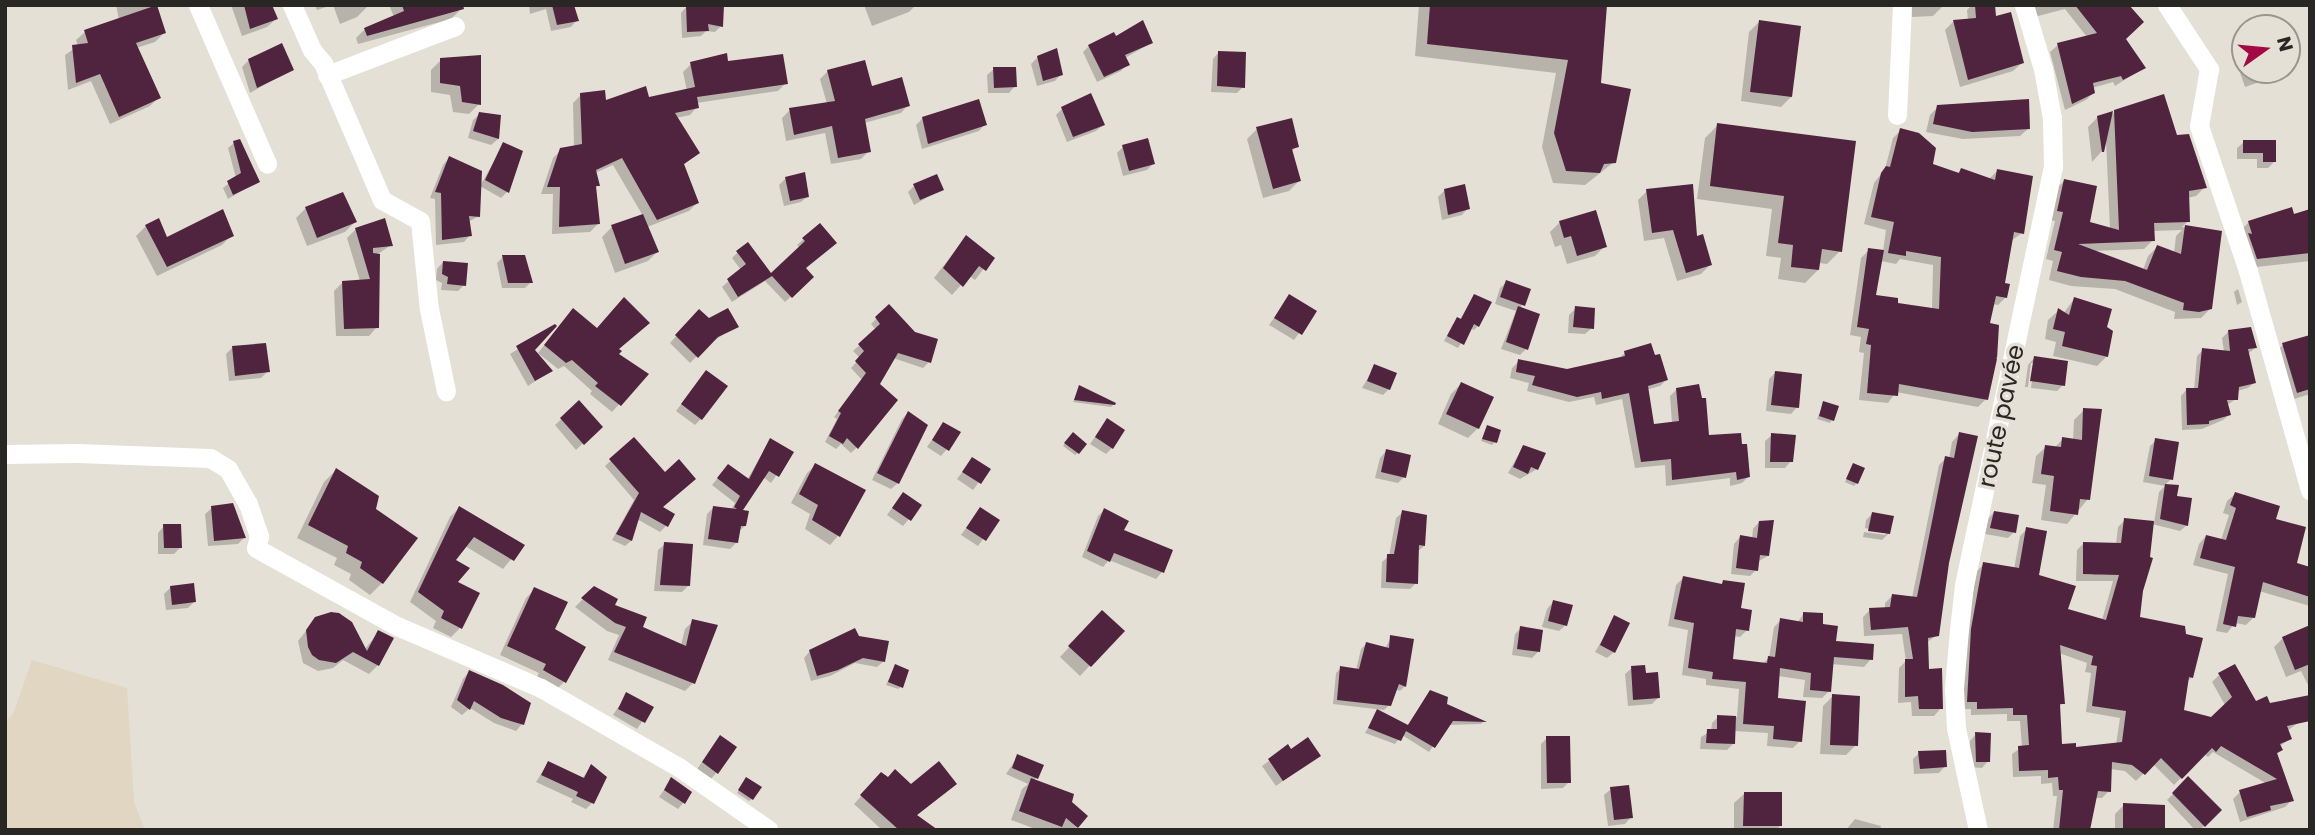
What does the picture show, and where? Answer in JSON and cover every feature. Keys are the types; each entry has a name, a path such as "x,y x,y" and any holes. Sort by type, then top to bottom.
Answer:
{"street":[{"path":"198,5 267,164"},
{"path":"292,5 312,50 327,75 382,200 420,221 429,309 446,391"},
{"path":"1897,115 1902,5"},
{"name":"route pavée","path":"1978,830 1956,728 1954,688 1964,584 2045,217 2053,166 2053,118 2043,69 2024,5"},
{"path":"2167,5 2209,69 2199,126 2248,271 2310,490"},
{"path":"327,75 455,26"},
{"path":"5,454 77,453 210,458 228,469 248,504 259,536 256,548 397,625 541,688 680,768 769,830"}],"shaded area":[{"path":"32,660 127,688 134,802 145,830 5,830 5,723 13,714"}],"building":[{"path":"157,5 166,33 136,43 161,98 119,117 100,74 76,83 72,45 88,43 84,30"},
{"path":"244,5 272,5 278,19 250,29"},
{"path":"402,5 463,5 464,9 367,36 364,28 404,11"},
{"path":"552,5 574,5 579,21 557,25"},
{"path":"686,5 724,5 723,27 708,24 709,31 687,32"},
{"path":"1430,5 1607,5 1601,83 1631,89 1616,163 1604,164 1600,173 1566,171 1554,133 1568,60 1427,44"},
{"path":"1975,5 1995,5 1996,16 2011,12 2024,63 1968,80 1953,20 1976,18"},
{"path":"2075,5 2129,5 2144,22 2126,39 2146,68 2123,80 2121,76 2093,83 2095,93 2072,104 2057,43 2097,33"},
{"path":"1143,20 1153,43 1125,55 1130,65 1104,77 1088,45 1114,32 1116,36"},
{"path":"1759,20 1801,26 1792,97 1750,92"},
{"path":"282,43 294,70 257,88 248,59"},
{"path":"1057,48 1063,75 1043,81 1037,56"},
{"path":"1218,51 1246,52 1245,88 1217,86"},
{"path":"727,53 728,61 783,54 788,84 697,97 699,108 675,113 700,153 684,164 699,203 657,220 622,158 596,170 600,186 596,186 600,224 559,227 560,187 547,187 560,148 582,144 580,93 605,90 606,100 646,86 649,97 695,87 690,62"},
{"path":"481,55 481,105 462,102 460,86 440,83 440,58"},
{"path":"865,60 872,86 902,77 910,106 865,119 871,152 838,158 832,126 794,135 789,108 835,101 827,70"},
{"path":"993,67 1016,67 1017,87 994,88"},
{"path":"1091,93 1105,125 1073,137 1061,107"},
{"path":"2164,94 2177,135 2189,134 2207,188 2189,191 2190,222 2154,223 2155,241 2078,244 2147,270 2157,245 2181,254 2185,225 2222,231 2212,309 2199,312 2183,310 2184,303 2125,281 2081,277 2057,271 2062,252 2054,250 2063,212 2057,211 2064,179 2097,186 2090,222 2119,230 2114,110"},
{"path":"979,99 987,125 928,144 922,117"},
{"path":"2029,99 2030,129 1972,132 1933,124 1937,105"},
{"path":"2113,111 2104,152 2102,152 2097,116"},
{"path":"479,112 501,115 499,139 473,131"},
{"path":"1292,118 1299,147 1292,149 1301,181 1273,189 1256,127"},
{"path":"1717,123 1856,141 1842,252 1822,249 1819,270 1791,267 1793,245 1778,243 1784,196 1710,186"},
{"path":"1900,128 1919,133 1936,148 1933,164 1959,173 1961,168 1995,180 1997,169 2033,176 2024,234 2014,232 2005,283 2010,284 2007,298 1996,296 1990,323 1999,325 1997,359 1988,400 1899,384 1898,396 1867,393 1871,345 1866,344 1869,329 1857,327 1868,248 1884,250 1876,295 1898,298 1898,303 1939,309 1941,257 1906,251 1906,256 1888,253 1894,222 1871,217 1881,173 1886,166 1890,167"},
{"path":"1148,138 1155,164 1129,171 1122,145"},
{"path":"240,139 260,182 233,195 227,181 241,173 233,141"},
{"path":"2243,140 2276,140 2276,162 2263,162 2263,153 2243,153"},
{"path":"503,142 523,151 509,193 485,180"},
{"path":"449,156 482,171 480,217 469,216 472,236 442,240 441,193 435,192"},
{"path":"805,172 809,197 790,201 785,177"},
{"path":"937,174 944,190 920,200 913,184"},
{"path":"1465,184 1470,209 1448,215 1444,189"},
{"path":"1693,184 1697,236 1703,234 1712,265 1686,273 1673,230 1652,233 1646,189"},
{"path":"343,192 357,222 317,238 305,207"},
{"path":"2292,207 2294,214 2310,209 2310,253 2257,259 2248,233 2252,234 2248,221"},
{"path":"223,209 234,236 167,267 145,225 159,218 167,237"},
{"path":"1596,210 1607,247 1577,256 1571,236 1564,238 1559,221"},
{"path":"643,214 659,252 625,264 611,225"},
{"path":"385,218 393,246 373,248 373,253 380,254 379,328 344,329 342,281 370,279 355,228"},
{"path":"820,223 837,243 806,268 814,277 792,298 772,276 738,297 727,279 746,264 736,251 748,242 771,273 805,241 802,238"},
{"path":"966,235 995,258 986,271 979,266 963,287 943,268"},
{"path":"502,255 525,255 533,283 508,283"},
{"path":"443,261 468,263 466,286 447,284 448,277 442,274"},
{"path":"1506,280 1531,289 1525,306 1500,297"},
{"path":"1289,294 1317,311 1302,335 1274,318"},
{"path":"1474,294 1492,302 1479,327 1474,324 1464,345 1447,336 1457,317 1461,319"},
{"path":"624,297 650,323 619,349 622,351 619,354 649,374 621,406 595,386 598,383 572,360 566,363 544,345 573,308 597,328"},
{"path":"2074,297 2112,309 2107,327 2113,331 2108,357 2062,346 2065,332 2053,329 2058,308 2069,315"},
{"path":"889,304 915,332 938,339 931,363 898,353 880,384 898,400 858,449 847,438 843,444 829,436 841,413 838,411 866,373 855,361 864,351 858,344 880,324 875,317"},
{"path":"1518,306 1540,314 1528,350 1506,342"},
{"path":"1575,306 1595,308 1594,329 1573,327"},
{"path":"728,308 739,327 718,337 698,358 675,335 699,309 709,318"},
{"path":"555,324 557,326 535,350 553,371 535,381 516,346"},
{"path":"2251,327 2257,348 2248,349 2256,383 2239,387 2238,400 2227,400 2231,415 2209,421 2209,424 2187,425 2186,388 2198,388 2202,348 2230,351 2228,330"},
{"path":"2310,335 2310,389 2297,393 2282,343"},
{"path":"266,343 270,372 235,376 232,346"},
{"path":"1651,343 1655,355 1660,354 1668,380 1648,386 1654,424 1679,421 1676,388 1699,384 1702,398 1706,398 1709,435 1741,433 1742,444 1747,444 1750,477 1737,480 1736,472 1672,480 1671,459 1641,462 1629,393 1602,399 1601,392 1577,397 1532,385 1535,376 1516,372 1518,359 1567,369 1625,356 1624,351"},
{"path":"2034,356 2068,361 2065,386 2030,381"},
{"path":"1374,364 1397,373 1390,390 1367,381"},
{"path":"706,370 728,386 702,420 681,404"},
{"path":"1775,371 1802,374 1799,408 1771,405"},
{"path":"1461,382 1494,397 1479,429 1446,414"},
{"path":"1079,385 1116,403 1115,405 1074,400"},
{"path":"579,400 603,427 584,445 560,418"},
{"path":"1823,401 1839,406 1834,421 1819,416"},
{"path":"2083,408 2102,409 2090,500 2080,499 2078,515 2050,511 2054,476 2041,474 2045,445 2061,447 2062,437 2082,440"},
{"path":"908,411 928,425 899,484 877,473"},
{"path":"1107,418 1125,430 1113,449 1095,437"},
{"path":"943,422 961,432 949,451 932,440"},
{"path":"1487,425 1501,430 1497,443 1482,439"},
{"path":"1073,432 1087,444 1079,454 1064,443"},
{"path":"1959,432 1978,436 1949,563 1939,636 1928,638 1929,669 1942,668 1943,709 1919,709 1918,696 1905,697 1905,659 1913,659 1908,627 1871,630 1869,608 1890,607 1892,594 1917,597 1945,456 1954,458"},
{"path":"1771,433 1796,435 1793,462 1770,462"},
{"path":"634,437 665,472 679,459 696,479 663,507 675,514 668,527 641,512 632,541 616,534 639,493 609,459"},
{"path":"770,438 794,452 779,477 769,471 743,510 749,511 746,526 741,526 738,543 708,539 713,506 737,509 734,507 740,496 717,478 728,464 749,479"},
{"path":"2155,438 2179,442 2173,480 2149,476"},
{"path":"1523,445 1546,453 1538,470 1531,467 1528,474 1513,467"},
{"path":"1386,449 1411,455 1406,478 1381,472"},
{"path":"972,457 991,469 981,484 962,472"},
{"path":"815,463 866,490 840,537 812,520 818,505 799,494"},
{"path":"1853,463 1865,468 1858,484 1846,479"},
{"path":"336,468 379,496 376,509 418,538 383,584 360,568 362,562 346,553 348,546 308,525"},
{"path":"2165,484 2179,485 2177,496 2192,498 2188,526 2160,519"},
{"path":"903,492 922,505 911,521 892,508"},
{"path":"2235,492 2280,506 2276,519 2306,527 2297,563 2310,567 2310,597 2263,582 2255,618 2238,616 2236,627 2223,624 2235,567 2200,558 2206,535 2226,540 2236,508 2230,505"},
{"path":"233,503 246,538 214,541 211,506"},
{"path":"459,506 525,545 514,561 474,537 456,560 470,568 458,582 480,593 462,629 441,618 444,611 418,592"},
{"path":"980,507 1000,520 986,541 966,528"},
{"path":"1104,508 1129,521 1124,530 1173,550 1164,573 1114,553 1110,562 1087,551"},
{"path":"1402,510 1427,515 1425,546 1419,545 1418,584 1386,582 1387,554 1394,554"},
{"path":"1994,511 2019,515 2016,533 1990,528"},
{"path":"1872,512 1894,516 1890,534 1868,531"},
{"path":"2124,518 2154,521 2150,557 2153,558 2143,591 2140,617 2185,626 2186,634 2203,638 2193,678 2189,677 2184,710 2211,717 2232,697 2218,673 2235,664 2256,701 2267,696 2270,703 2310,695 2310,721 2287,726 2292,739 2280,744 2283,750 2277,753 2294,801 2270,806 2271,810 2247,817 2239,790 2277,779 2221,746 2216,752 2212,748 2182,779 2161,758 2145,775 2132,765 2112,762 2111,792 2098,791 2090,830 2059,830 2063,790 2059,790 2058,777 2048,778 2048,770 2019,771 2018,746 2029,745 2027,715 2013,715 2013,708 1977,709 1977,702 1967,702 1971,629 1983,562 2019,568 2026,527 2047,531 2039,575 2076,586 2068,609 2106,620 2119,575 2083,574 2083,542 2121,543","holes":["2060,645 2093,656 2091,665 2097,666 2092,706 2126,711 2122,742 2076,747 2076,743 2062,744 2060,704 2065,704"]},
{"path":"1774,520 1769,556 1760,555 1758,571 1736,568 1740,535 1757,538 1759,521"},
{"path":"163,524 181,524 182,548 164,548"},
{"path":"664,542 693,544 690,586 660,585"},
{"path":"1683,576 1722,584 1723,580 1745,583 1741,608 1752,610 1749,631 1736,629 1733,659 1767,663 1768,656 1775,657 1780,618 1803,622 1803,612 1823,613 1823,624 1838,626 1836,641 1874,644 1873,660 1834,657 1831,692 1810,690 1811,673 1780,668 1778,698 1806,701 1802,742 1773,739 1774,726 1743,724 1746,682 1712,679 1713,672 1688,668 1694,623 1674,619"},
{"path":"194,583 196,602 172,605 170,586"},
{"path":"594,586 618,599 615,605 647,617 643,627 686,646 692,619 718,625 695,684 614,652 626,627 615,623 581,598"},
{"path":"534,587 568,602 555,629 586,647 566,683 543,670 546,664 507,646"},
{"path":"1553,600 1573,605 1567,626 1548,621"},
{"path":"1102,610 1125,631 1091,667 1068,646"},
{"path":"331,612 339,613 352,622 367,651 378,630 394,638 379,666 353,652 336,663 319,660 312,655 306,630 315,617"},
{"path":"1614,615 1630,623 1615,653 1600,645"},
{"path":"2310,625 2310,664 2295,670 2282,637"},
{"path":"1520,626 1543,630 1540,652 1517,649"},
{"path":"855,628 859,636 889,641 885,662 863,658 817,676 809,650"},
{"path":"1390,635 1414,639 1406,687 1399,684 1391,706 1337,700 1340,666 1359,669 1366,642 1389,648"},
{"path":"895,664 909,670 903,688 888,682"},
{"path":"1645,665 1646,673 1658,672 1660,698 1633,700 1631,666"},
{"path":"469,670 503,685 531,703 524,725 501,718 474,701 470,710 457,700"},
{"path":"1430,690 1448,697 1447,704 1487,722 1453,721 1435,748 1406,731 1401,741 1368,728 1377,709 1408,725"},
{"path":"626,692 654,707 645,723 618,709"},
{"path":"1832,694 1860,696 1858,746 1830,745"},
{"path":"1717,715 1736,716 1735,744 1706,743 1707,729 1717,729"},
{"path":"1975,732 1991,733 1990,762 1976,762"},
{"path":"720,735 737,747 718,774 702,762"},
{"path":"1546,736 1570,736 1571,783 1547,783"},
{"path":"1308,737 1321,756 1283,781 1268,759 1288,744 1291,749"},
{"path":"1946,750 1947,767 1920,769 1918,751"},
{"path":"1017,754 1044,765 1038,779 1012,768"},
{"path":"548,761 584,778 591,764 607,777 594,804 576,796 578,792 541,775"},
{"path":"939,761 957,784 917,815 938,830 899,830 860,795 881,772 888,777 895,769 911,784"},
{"path":"2188,776 2222,810 2205,827 2172,793"},
{"path":"671,777 692,792 685,804 664,790"},
{"path":"746,777 762,787 753,800 738,790"},
{"path":"1031,778 1074,794 1072,802 1088,816 1078,828 1066,818 1062,827 1019,811"},
{"path":"1629,785 1633,818 1614,820 1610,787"},
{"path":"1744,792 1782,792 1782,826 1743,826"},
{"path":"2123,803 2165,805 2165,830 2123,830"}]}
